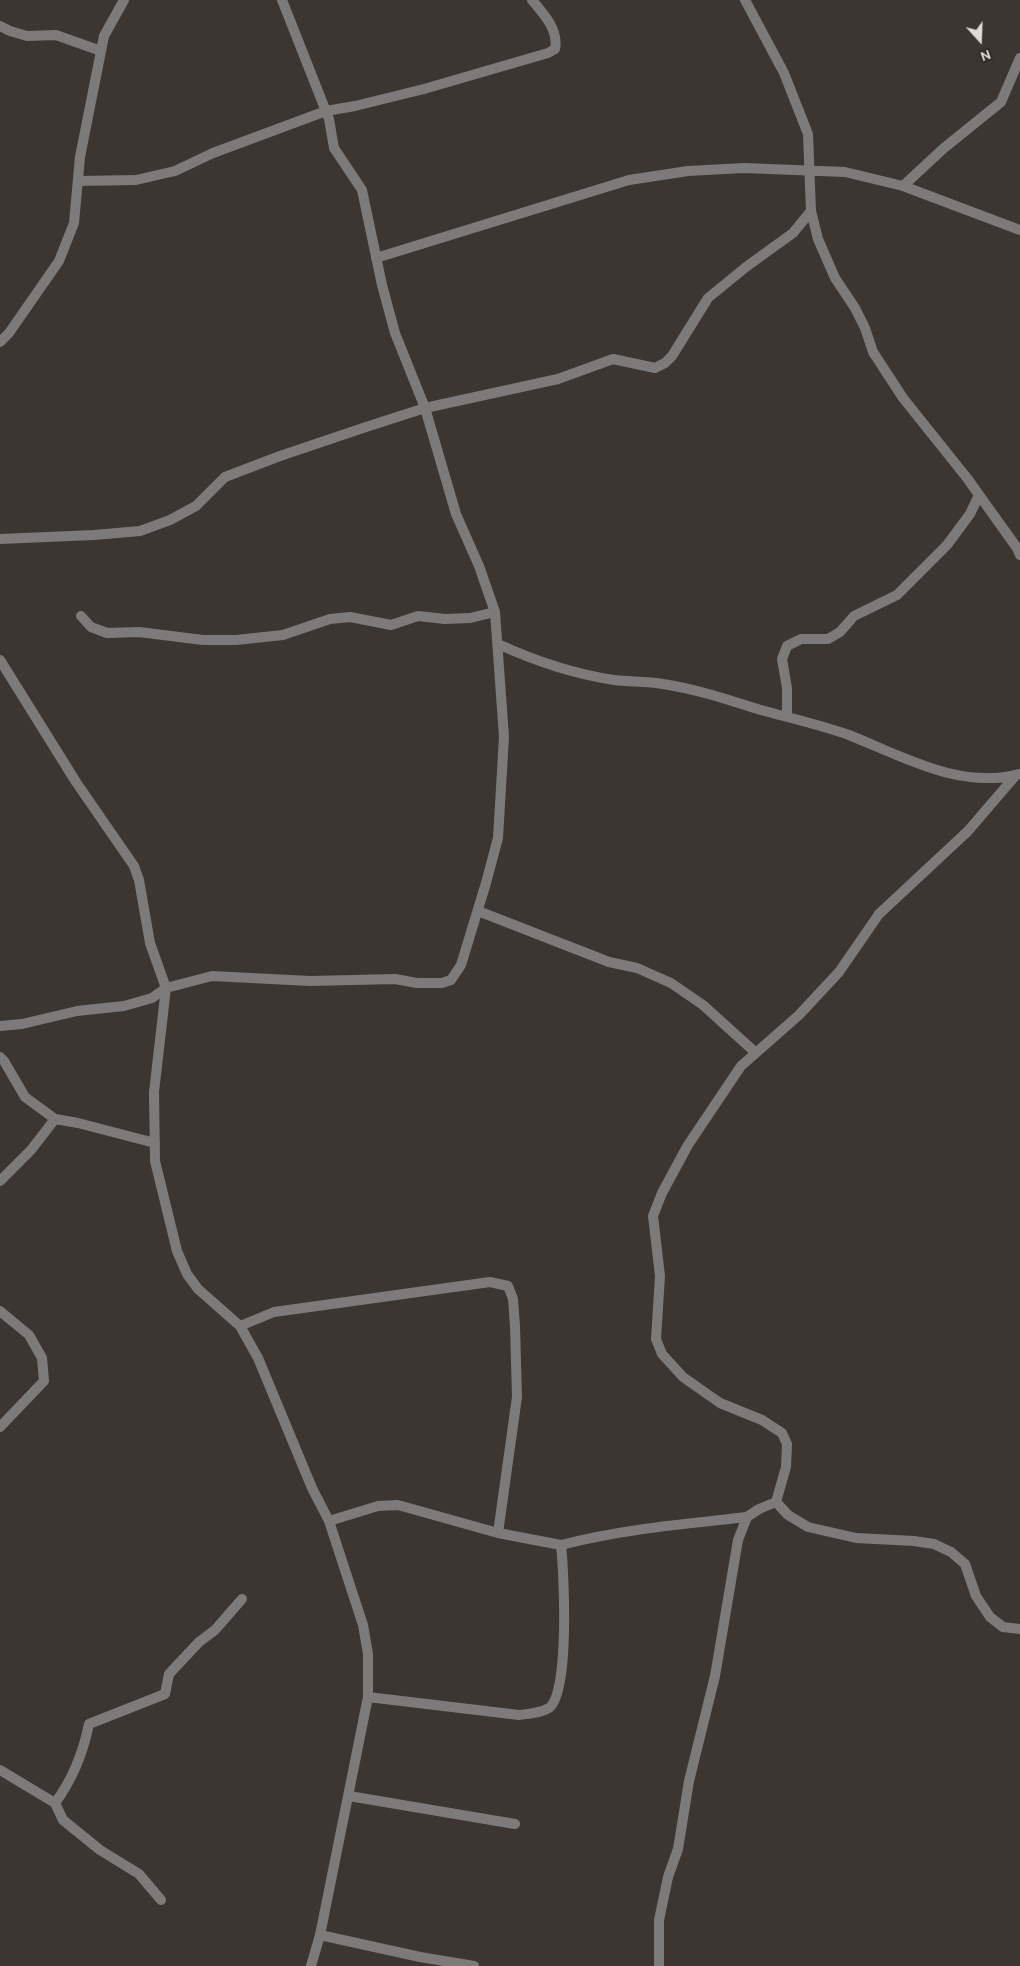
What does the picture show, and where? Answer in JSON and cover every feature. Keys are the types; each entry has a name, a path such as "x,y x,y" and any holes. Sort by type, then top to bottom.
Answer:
{"street":[{"path":"0,342 9,333 59,261 74,222 80,157 104,36 124,0"},
{"path":"0,1026 22,1024 77,1011 124,1006 152,998 166,988 212,976 310,981 395,979 417,983 442,983 451,980 461,965 478,911 498,838 501,803 504,737 495,612 479,566 456,514 425,408 395,333 376,258 362,190 334,148 329,119 282,0"},
{"path":"79,181 136,180 175,171 213,153 326,111 424,89 548,53 555,49 557,41 545,16 532,0"},
{"path":"745,0 784,73 808,134 811,211 818,239 835,278 855,308 865,328 873,352 903,398 979,495 1020,555"},
{"path":"0,26 10,32 27,36 56,35 101,51"},
{"path":"902,186 944,148 1001,102 1020,58"},
{"path":"376,258 629,180 688,171 744,168 845,172 902,186 983,215 1019,231"},
{"path":"0,539 94,536 140,531 170,520 196,506 225,477 280,456 425,408 558,379 613,358 655,368 665,364 708,298 746,266 793,234 811,211"},
{"path":"787,717 787,688 782,659 787,646 801,639 828,639 840,632 854,616 897,595 947,545 970,514 979,495"},
{"path":"81,616 91,627 107,633 139,632 203,640 236,640 283,635 336,618 350,617 391,625 418,616 470,618 495,612"},
{"path":"498,644 527,658 553,666 613,680 662,683 787,717 848,735 899,757 953,774 982,779 1018,774"},
{"path":"0,660 76,782 134,866 139,880 150,943 166,988 154,1092 155,1143 156,1161 177,1251 187,1274 198,1289 240,1326 258,1358 312,1488 328,1521 364,1625 368,1654 368,1697 320,1935 311,1966"},
{"path":"776,1502 786,1467 787,1444 782,1433 762,1420 720,1402 683,1376 662,1354 656,1339 660,1276 653,1216 662,1193 688,1145 741,1066 799,1015 839,972 879,914 968,831 1018,774"},
{"path":"478,911 609,962 637,968 671,983 703,1005 756,1053"},
{"path":"0,1057 24,1097 55,1119 155,1143"},
{"path":"0,1181 31,1150 55,1119"},
{"path":"240,1326 274,1312 490,1282 508,1286 513,1299 517,1397 498,1533"},
{"path":"0,1311 29,1335 42,1358 44,1381 0,1427"},
{"path":"328,1521 378,1506 398,1506 498,1533 561,1545 599,1535 640,1528 748,1517 759,1509 776,1502"},
{"path":"776,1502 788,1515 808,1526 856,1538 914,1540 934,1544 951,1552 965,1564 976,1596 990,1617 1003,1627 1020,1629"},
{"path":"659,1966 659,1920 668,1877 678,1849 689,1781 715,1676 738,1540 748,1517"},
{"path":"368,1697 520,1715 536,1713 550,1707 556,1699 559,1686 565,1620 561,1545"},
{"path":"55,1803 66,1788 84,1750 89,1724 166,1694 169,1674 199,1642 215,1630 242,1599"},
{"path":"0,1770 55,1803 63,1820 100,1850 139,1874 161,1900"},
{"path":"349,1796 515,1824"},
{"path":"320,1935 420,1957 474,1966"}]}
